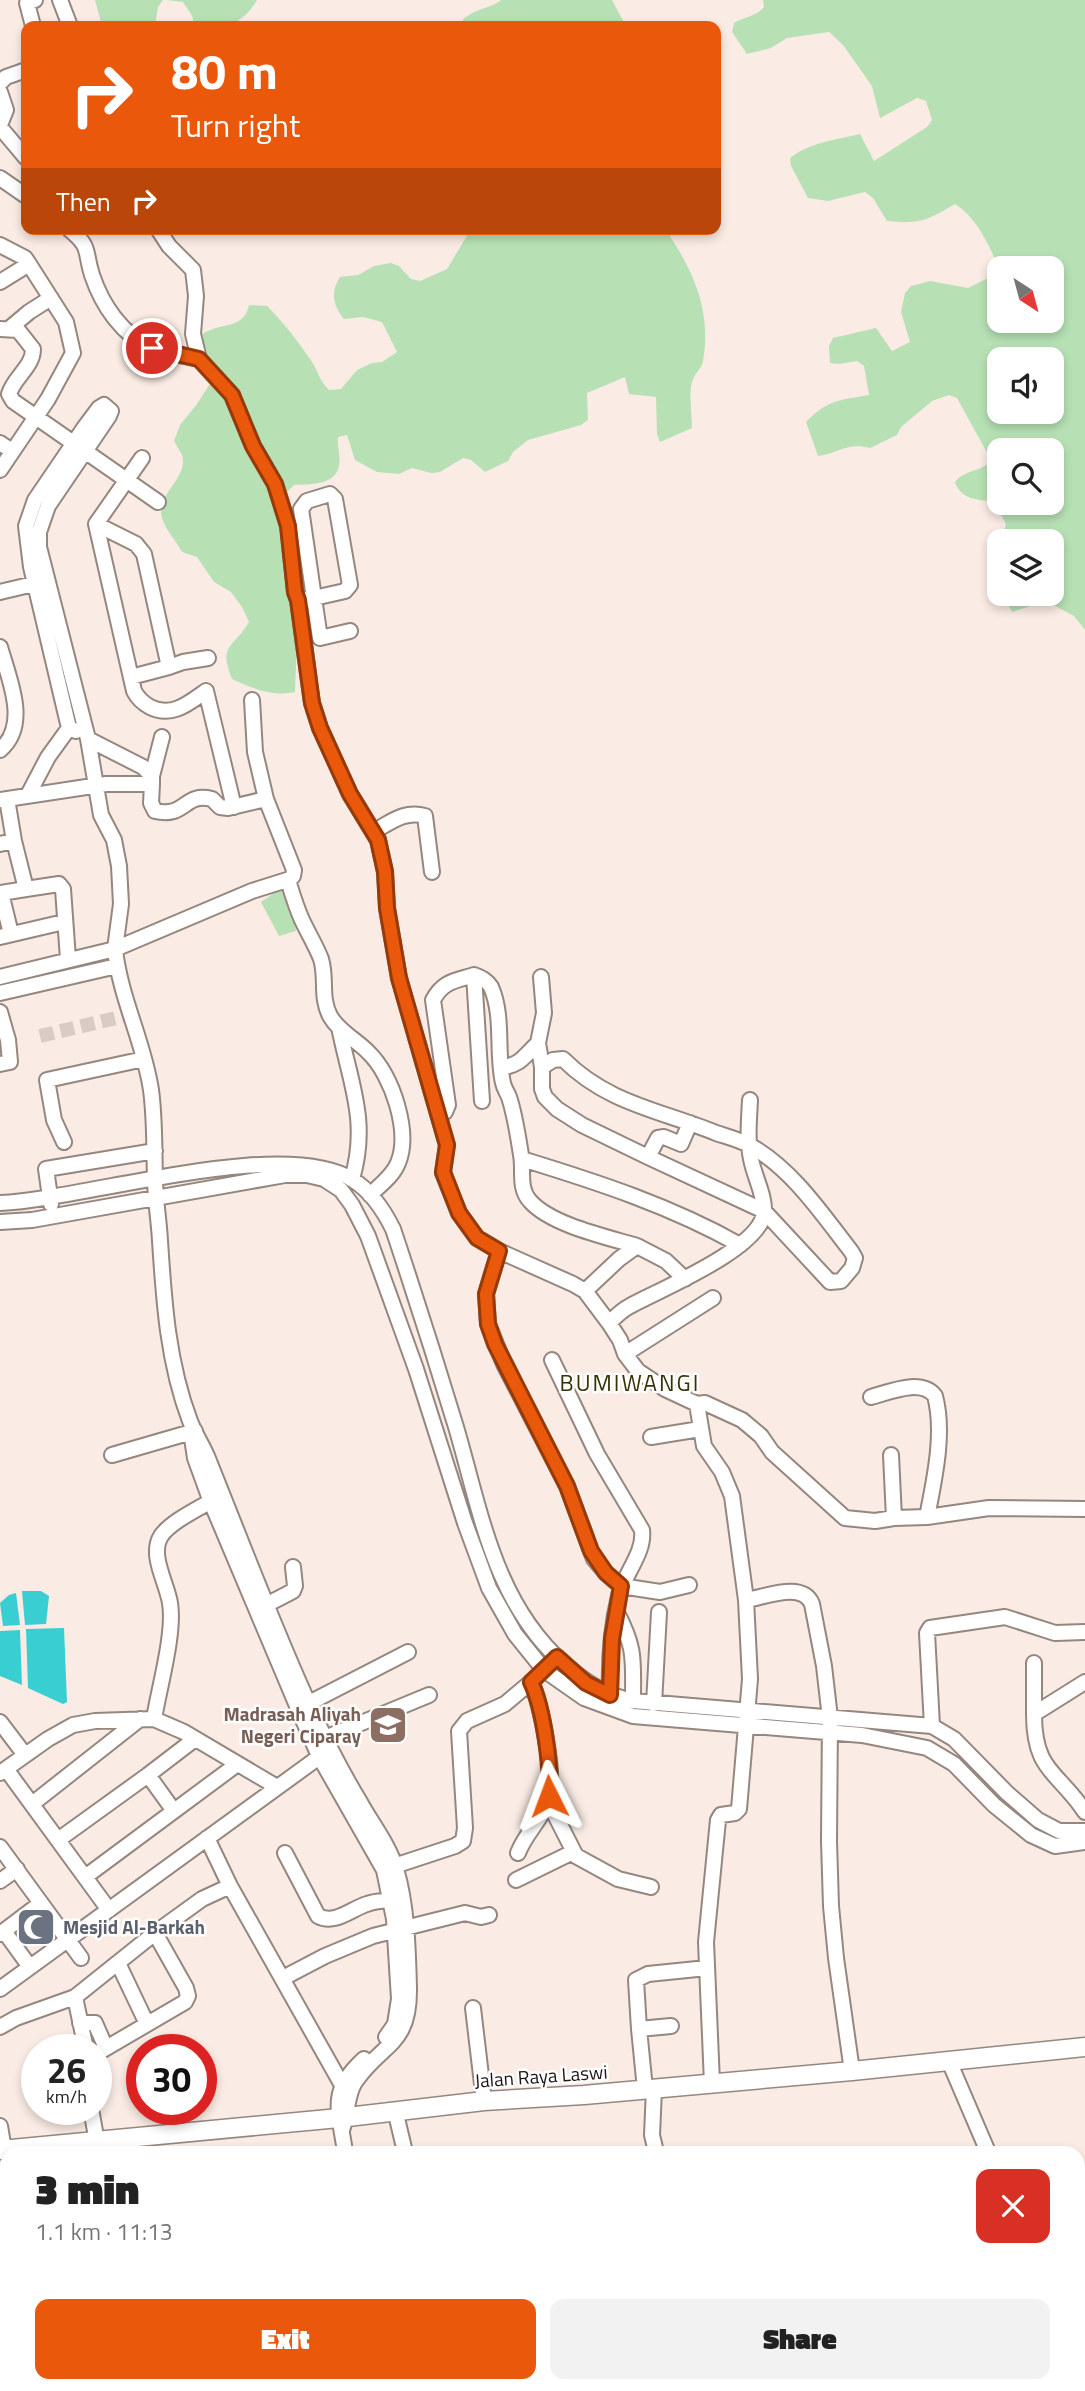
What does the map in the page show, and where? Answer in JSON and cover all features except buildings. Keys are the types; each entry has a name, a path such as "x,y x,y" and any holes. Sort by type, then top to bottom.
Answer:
{"main road":[{"name":"Jalan Raya Laswi","path":"50,2146 343,2122 395,2110 484,2101 649,2089 1085,2048"}],"street":[{"path":"60,0 68,21"},
{"path":"29,1 32,21"},
{"path":"0,83 6,77 21,72"},
{"path":"0,92 6,110 0,126 21,152"},
{"path":"0,178 21,193"},
{"path":"77,235 86,247 98,293 112,316 129,334 152,348 199,359"},
{"path":"162,235 193,270 196,296 193,334 199,359 232,395 253,446 275,484 288,526 312,703 320,728 350,794 378,840 385,872 387,908 399,978 447,1145 443,1172 464,1221 477,1238 499,1251 585,1291 609,1323 625,1354 638,1371 665,1389 742,1420 761,1436 772,1452 845,1518 875,1521 989,1508 1085,1509"},
{"path":"0,246 25,258 66,322 73,353 37,418 6,447 0,470"},
{"path":"0,282 29,264"},
{"path":"5,329 51,298"},
{"path":"5,329 23,333 33,349 28,365 12,384 9,394 13,401 158,502"},
{"path":"81,447 47,481 28,514 27,549 41,582 87,738 101,815 114,839 119,866 121,912 115,949 128,1012 144,1059 150,1087 170,1354 192,1430 195,1458 216,1498 325,1748 389,1868 400,1929 409,1987 407,2021 393,2042 354,2084 343,2122"},
{"path":"142,458 96,524 131,677 137,698 160,711 183,708 206,691 234,807"},
{"path":"298,600 314,598 345,591 351,585 335,499 330,494 307,501 301,509 314,598 320,638 349,631"},
{"path":"96,524 136,544 144,554 169,667"},
{"path":"0,592 41,582"},
{"path":"28,795 48,757 69,728 41,582"},
{"path":"0,647 17,718 9,743 0,750"},
{"path":"131,677 183,662 208,658"},
{"path":"0,977 115,949 293,876 294,870 266,799 255,752 252,700"},
{"path":"69,728 143,767 152,780"},
{"path":"162,737 152,780 151,803 155,811 175,813 190,800 206,797 220,807 234,807 266,799"},
{"path":"26,889 7,842 4,800 152,780"},
{"path":"373,832 404,814 425,816 432,872"},
{"path":"288,880 301,918 322,962 325,1006 339,1027 380,1066 394,1094 401,1143 399,1161 390,1176 370,1195"},
{"path":"64,922 5,935 1,893 52,885 62,886 64,922 74,958 95,970"},
{"path":"0,993 117,966"},
{"path":"439,1114 449,1105 433,1000 439,989 474,975 487,981 492,989 501,1068 522,1159 524,1192 538,1208 573,1225 638,1246 666,1261 685,1279"},
{"path":"474,975 482,1101"},
{"path":"541,977 544,1013 538,1043 542,1089 545,1097 557,1109 582,1125 764,1211 828,1280 836,1283 845,1277 855,1262 852,1253 806,1194 769,1157 749,1145 610,1095 580,1076 563,1059 553,1060 542,1067"},
{"path":"0,1012 8,1040 10,1062 0,1065"},
{"path":"339,1027 356,1093 359,1118 359,1151 352,1179"},
{"path":"501,1068 523,1061 538,1043"},
{"path":"57,1078 144,1059"},
{"path":"609,1323 627,1307 685,1279 740,1245 756,1229 764,1211 749,1145 750,1100"},
{"path":"648,1157 658,1138 664,1137 681,1144 690,1123"},
{"path":"52,1206 46,1169 155,1151"},
{"path":"522,1159 653,1203 685,1216 740,1245"},
{"path":"156,1189 199,1172 282,1164 324,1168 352,1179 383,1210 393,1229 412,1292 410,1322 446,1431"},
{"path":"0,1222 52,1206 156,1189 285,1175 307,1175 324,1180 341,1190 368,1236 391,1297 410,1322 491,1573 540,1641 550,1664 584,1698 632,1716 746,1717"},
{"path":"0,1203 52,1206"},
{"path":"585,1291 619,1259 638,1246"},
{"path":"499,1251 486,1294 488,1324 495,1344 567,1486 591,1551 606,1573 621,1586 660,1592 689,1585"},
{"path":"391,1297 412,1292"},
{"path":"625,1354 713,1298"},
{"path":"552,1360 597,1454 642,1530 642,1544 621,1586 616,1611 610,1695"},
{"path":"871,1396 916,1387 924,1387 935,1396 936,1472 927,1517"},
{"path":"697,1404 704,1446 722,1472 732,1496 746,1600 750,1679 739,1809 735,1813 721,1815 718,1820 708,1920 707,1968 712,2083"},
{"path":"651,1437 700,1429"},
{"path":"112,1455 192,1430"},
{"path":"891,1454 894,1518"},
{"path":"32,1804 147,1719 171,1611 157,1545 165,1531 216,1498"},
{"path":"243,1564 266,1605 309,1703 325,1748"},
{"path":"266,1605 293,1591 293,1567"},
{"path":"746,1600 798,1591 810,1598 822,1651 830,1724 831,1906 852,2071"},
{"path":"616,1611 633,1650 633,1701"},
{"path":"654,1704 659,1612"},
{"path":"932,1726 930,1629 1004,1617 1055,1633 1085,1632"},
{"path":"309,1703 408,1652"},
{"path":"1034,1663 1036,1740 1043,1762 1085,1812"},
{"path":"389,1868 463,1841 465,1828 459,1731 467,1721 505,1704 550,1664"},
{"path":"550,1664 610,1695 633,1701 746,1717 830,1724 932,1726 954,1739 1038,1820 1059,1831 1085,1831"},
{"path":"518,1853 525,1836 548,1801 550,1784 540,1706 531,1682"},
{"path":"1034,1714 1085,1682"},
{"path":"0,1989 277,1787 325,1748 429,1695"},
{"path":"108,1910 32,1804 3,1771 61,1730 73,1725 95,1721 147,1719 195,1739 277,1787"},
{"path":"0,1722 25,1755"},
{"path":"830,1724 938,1753 954,1764 1004,1814 1031,1835 1055,1846 1085,1842"},
{"path":"58,1840 195,1739"},
{"path":"85,1877 236,1765"},
{"path":"148,1775 174,1811"},
{"path":"548,1801 576,1856 618,1879 651,1887"},
{"path":"207,1838 230,1886 342,2085 345,2146"},
{"path":"0,1847 81,1958"},
{"path":"516,1880 573,1852"},
{"path":"285,1853 312,1907 324,1920 331,1920 368,1903 391,1900"},
{"path":"342,2085 350,2072 387,2036 397,2016 400,1929 391,1900 389,1868"},
{"path":"0,1881 17,1869"},
{"path":"0,2027 16,2018 75,1997 202,1899 230,1886"},
{"path":"30,1967 2,1933 41,1903"},
{"path":"283,1978 356,1942 465,1913 489,1916"},
{"path":"112,2045 182,2004 188,1996 185,1985 155,1933"},
{"path":"118,1963 147,2024"},
{"path":"655,2146 639,2029 636,1980 648,1974 707,1968"},
{"path":"75,1997 82,2034"},
{"path":"473,2008 484,2101"},
{"path":"80,2024 95,2023 97,2034"},
{"path":"639,2029 671,2026"},
{"path":"949,2061 985,2146"},
{"path":"395,2110 404,2146"},
{"path":"94,2125 97,2142"},
{"path":"0,2126 2,2146"}],"green space":[{"path":"95,0 163,0 158,7 156,21 101,21"},
{"path":"166,0 257,0 237,21 193,21 183,2"},
{"path":"501,0 612,0 623,21 462,21 467,16"},
{"path":"763,0 1085,0 1085,630 1074,616 1055,606 1064,606 1064,529 1005,529 1006,524 1001,515 1064,515 1064,438 987,438 987,453 957,398 949,395 932,401 901,427 897,435 870,448 849,447 818,456 806,422 828,405 869,395 864,366 857,361 830,363 829,346 833,338 876,328 892,351 910,342 901,312 905,293 911,286 930,281 968,288 987,278 987,333 1064,333 1064,256 993,256 976,224 955,204 923,220 898,222 887,221 873,198 865,192 828,201 808,198 791,166 790,158 806,148 860,134 874,161 927,127 932,120 926,101 917,98 880,118 872,86 843,45 829,32 787,38 771,48 747,54 732,32 734,23 764,7"},
{"path":"467,235 669,235 692,275 705,325 703,361 693,379 691,390 692,428 660,442 657,434 656,397 629,394 625,377 587,393 588,420 581,425 528,440 513,452 508,461 485,472 471,460 463,458 440,472 431,473 412,468 399,474 377,472 355,460 347,435 338,437 337,473 321,483 294,485 280,499 279,514 297,636 295,692 270,692 232,679 226,659 227,653 249,622 231,592 214,582 197,557 182,552 168,531 161,510 183,463 182,455 174,441 180,425 216,374 194,341 208,331 233,324 243,318 249,305 267,306 301,347 329,390 341,389 357,370 382,362 397,352 382,322 363,317 344,319 334,299 340,277 358,275 374,266 391,263 399,266 411,279 420,281 447,269"},
{"path":"987,464 987,501 970,498 961,492 955,482"},
{"path":"1009,606 1031,606 1012,612"},
{"path":"287,887 296,931 279,936 261,902"}],"water":[{"path":"22,1591 41,1591 49,1596 46,1624 25,1625"},
{"path":"16,1593 20,1625 3,1626 0,1603"},
{"path":"64,1628 67,1702 63,1704 28,1688 26,1629"},
{"path":"20,1630 22,1685 0,1676 0,1631"}],"tunnel":[{"path":"40,1036 129,1015"}],"place":[{"name":"Madrasah Aliyah Negeri Ciparay","path":"388,1725"},
{"name":"Mesjid Al-Barkah","path":"36,1927"}],"district":[{"name":"BUMIWANGI","path":"630,1383"}],"route":[{"path":"152,348 199,359 232,395 253,446 275,484 288,526 312,703 336,766 378,840 385,872 387,908 399,978 447,1145 443,1172 464,1221 477,1238 499,1251 486,1294 488,1324 504,1364 567,1486 594,1559 621,1586 612,1639 610,1695 586,1683 557,1657 531,1682 540,1706 549,1796"}]}
